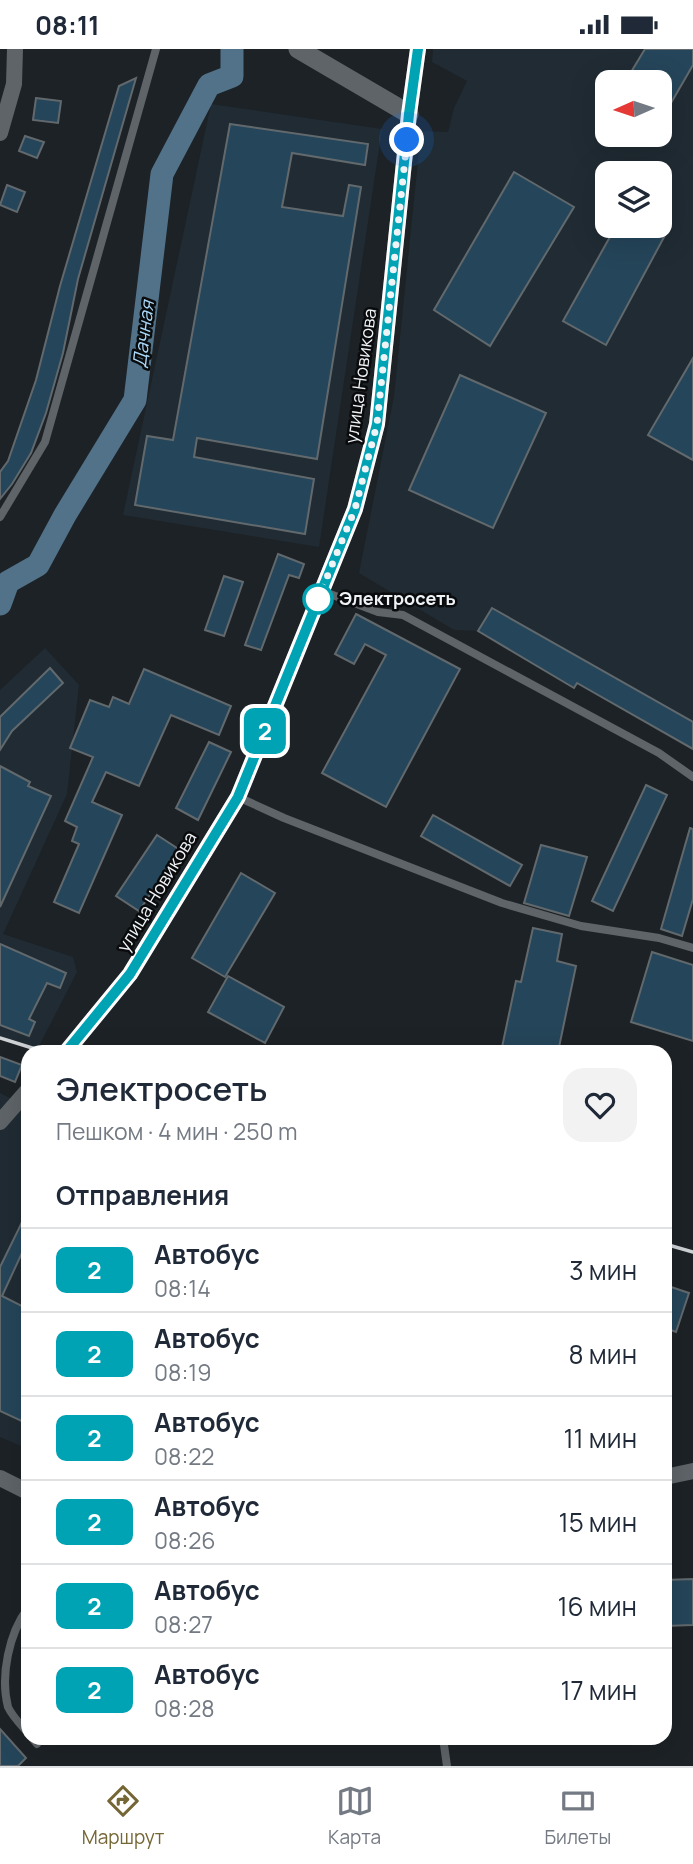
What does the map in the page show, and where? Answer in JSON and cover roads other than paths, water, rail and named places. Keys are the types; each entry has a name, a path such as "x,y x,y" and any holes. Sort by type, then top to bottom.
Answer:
{"street":[{"path":"0,133 14,84 15,49"},
{"path":"298,49 409,114"},
{"name":"улица Новикова","path":"72,1045 130,974 238,797 355,509 377,424 418,49"},
{"path":"0,1122 21,1098"},
{"path":"672,1476 693,1471"},
{"path":"0,1478 21,1488"}],"lane":[{"path":"0,517 45,442 156,49"},
{"path":"322,591 378,612 403,615 659,753 693,777"},
{"path":"238,797 284,818 502,904 581,926 659,938 693,949"},
{"path":"21,1618 3,1665 1,1685 8,1708 21,1724"},
{"path":"444,1745 447,1766"}],"waterway":[{"name":"Дачная","path":"0,604 8,582 38,565 135,400 162,174 209,85 232,76 232,49"}],"railway":[{"path":"0,1038 22,1045"},
{"path":"672,1246 693,1252"}],"place":[{"name":"Электросеть","path":"318,599"}]}
